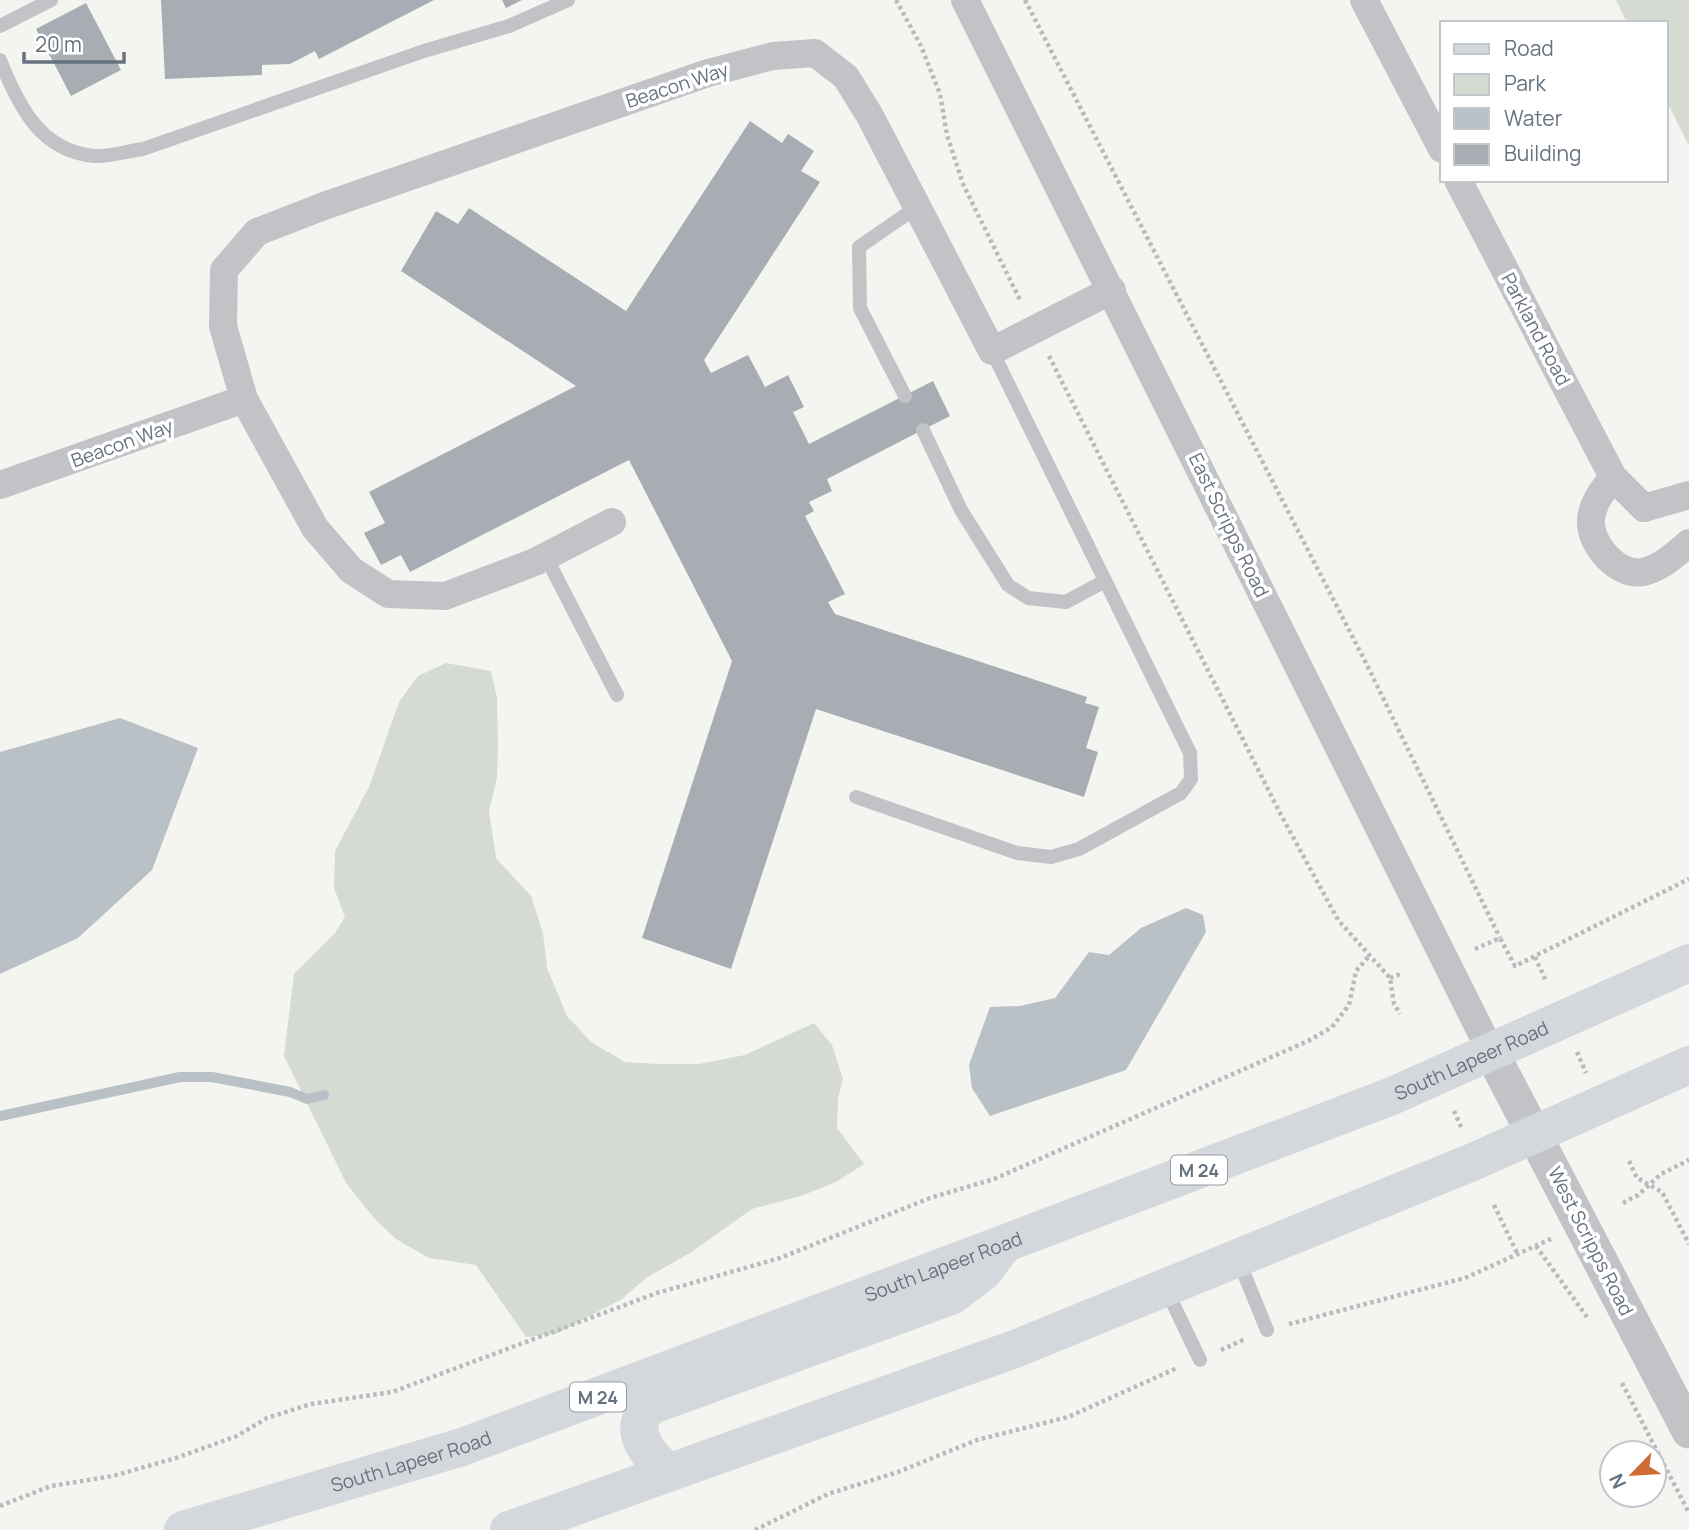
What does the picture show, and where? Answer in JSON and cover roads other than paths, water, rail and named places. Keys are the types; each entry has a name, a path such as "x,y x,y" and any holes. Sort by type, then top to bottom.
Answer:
{"main road":[{"name":"South Lapeer Road","path":"183,1530 462,1447 1006,1243 1329,1121 1491,1052 1689,962"},
{"path":"509,1530 1016,1349 1537,1135 1689,1065"},
{"path":"670,1472 648,1456 642,1440 641,1423 644,1412 650,1406 951,1296 983,1272 1006,1243"}],"street":[{"path":"1364,0 1440,145"},
{"name":"East Scripps Road","path":"969,1 1491,1052"},
{"name":"Beacon Way","path":"612,522 545,557 445,596 388,594 351,570 315,528 244,398 223,326 224,270 257,232 708,73 773,55 815,53 845,77 870,116 992,351"},
{"name":"Parkland Road","path":"1459,182 1613,477 1644,508 1687,504"},
{"path":"992,351 1112,290"},
{"name":"Beacon Way","path":"0,485 244,398"},
{"path":"1613,477 1600,495 1591,521 1592,534 1608,558 1619,567 1639,573 1662,564 1689,543"},
{"name":"West Scripps Road","path":"1491,1052 1537,1135 1689,1431"}],"lane":[{"path":"0,26 51,0"},
{"path":"0,60 11,88 40,135 68,151 96,156 143,149 424,51 509,26 568,0"},
{"path":"905,396 860,307 859,247 917,207"},
{"path":"856,797 1017,853 1051,857 1079,849 1181,793 1191,779 1189,753 992,351"},
{"path":"922,430 961,510 1008,585 1028,598 1066,602 1105,580"},
{"path":"545,557 617,695"},
{"path":"1237,1258 1267,1330"},
{"path":"1165,1287 1186,1336 1200,1360"}],"water":[{"path":"120,718 198,748 152,870 78,938 0,974 0,752"},
{"path":"1186,908 1203,915 1206,932 1126,1070 990,1116 972,1088 969,1065 990,1007 1020,1006 1055,998 1089,952 1109,955 1141,928"}],"waterway":[{"path":"0,1116 180,1077 212,1077 290,1092 307,1099 324,1095"}]}
